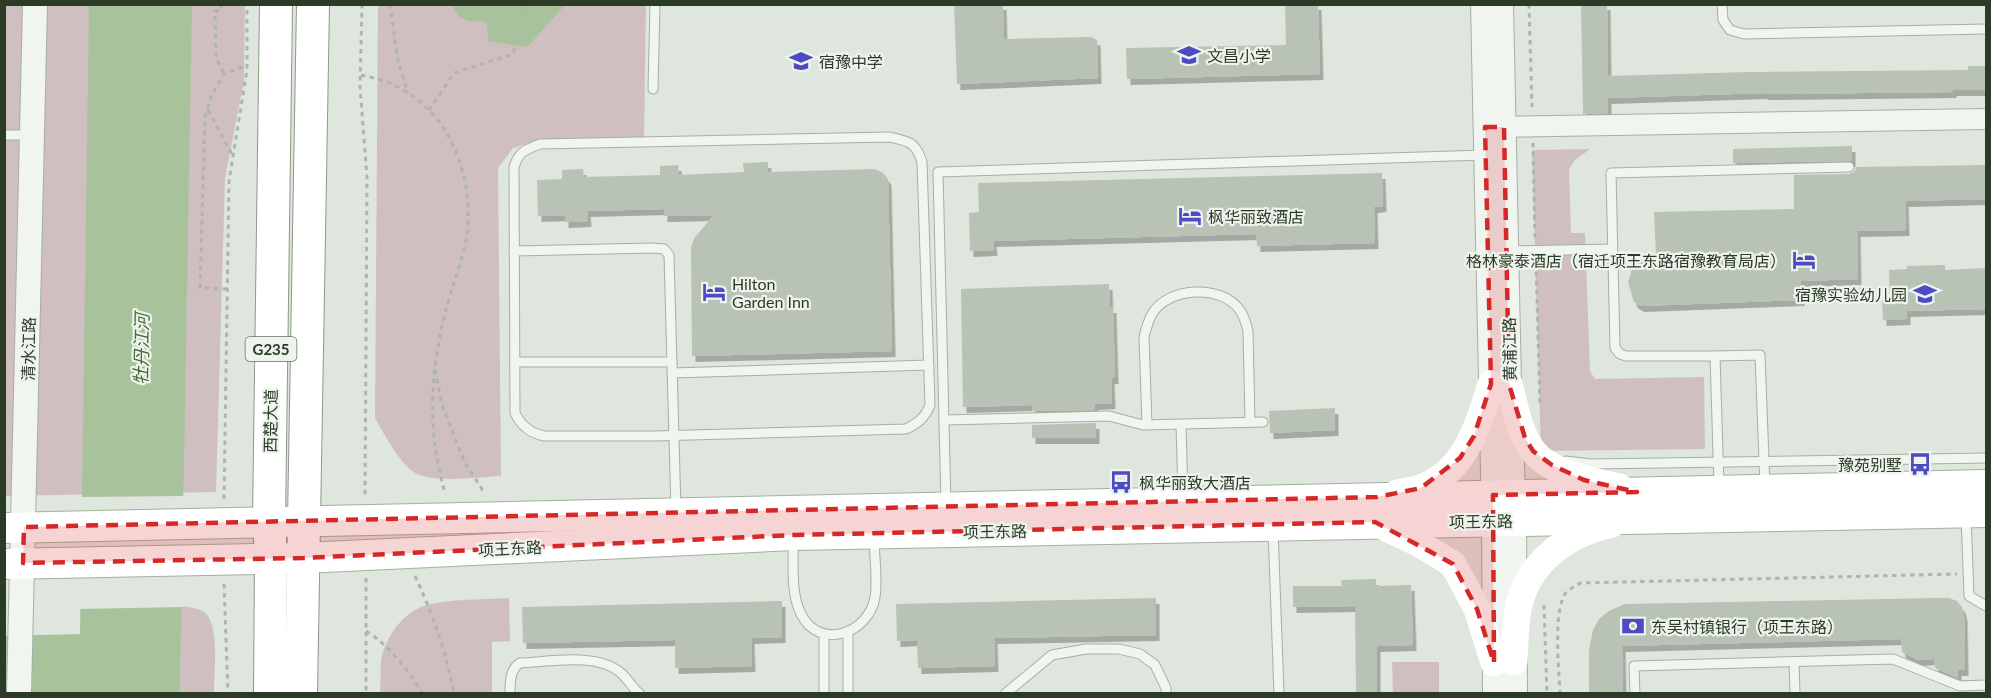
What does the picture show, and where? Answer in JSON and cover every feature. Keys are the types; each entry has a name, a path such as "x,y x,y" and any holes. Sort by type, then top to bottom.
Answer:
{"highway":[{"name":"西楚大道","path":"270,693 269,521 276,4"},
{"name":"G235","path":"301,693 314,4"}],"main road":[{"path":"1500,384 1525,438 1541,459 1637,505"},
{"path":"1500,384 1474,436 1460,458 1442,476 1376,510 1418,543 1453,564 1504,662"},
{"name":"项王东路","path":"1637,505 1719,477 1764,476 1970,488"},
{"name":"项王东路","path":"14,564 366,555 793,523 1637,505 1970,488"},
{"path":"1504,662 1527,582 1543,560 1563,543 1637,505"},
{"name":"项王东路","path":"873,521 946,507 1183,514"},
{"name":"项王东路","path":"14,528 676,513 793,523"}],"street":[{"name":"清水江路","path":"20,693 20,622 14,564 14,528 33,135 35,4"},
{"name":"黄浦江路","path":"1483,4 1494,127 1504,508 1504,662 1495,693"},
{"name":"黄浦江路","path":"1497,251 1485,155 1494,127 1501,4"},
{"path":"1494,127 1986,119"},
{"name":"黄浦江路","path":"1504,662 1515,693"}],"lane":[{"path":"653,89 655,4"},
{"path":"1722,4 1723,20 1730,30 1744,34 1986,29"},
{"path":"4,135 33,135"},
{"path":"889,137 913,144 919,150 922,162 930,405 918,423 906,429 544,436 534,434 519,423 515,413 515,362 514,167 517,157 524,150 540,144 889,137"},
{"path":"946,507 938,172 1485,155"},
{"path":"1764,476 1760,355 1626,356 1620,354 1615,348 1611,173 1849,167"},
{"path":"514,251 664,249 669,255 676,513"},
{"path":"1497,251 1612,249"},
{"path":"1148,425 1144,337 1152,313 1160,304 1174,296 1202,292 1218,295 1239,308 1244,317 1248,331 1250,422"},
{"path":"1541,451 1566,461 1719,477 1715,356"},
{"path":"515,362 672,362"},
{"path":"672,373 929,365"},
{"path":"944,420 1109,416 1148,425 1263,422"},
{"path":"1181,424 1183,514"},
{"path":"1986,458 1970,488 1968,574 1969,596 1986,606"},
{"path":"1273,512 1279,693"},
{"path":"793,523 794,595 801,615 811,628 824,634 841,634 856,628 870,613 875,597 873,521"},
{"path":"848,631 848,693"},
{"path":"824,634 824,693"},
{"path":"1005,693 1052,655 1086,649 1119,649 1140,654 1155,665 1166,688 1166,693"},
{"path":"1635,693 1634,666 1893,658 1960,686 1986,685"},
{"path":"510,693 514,666 520,663 586,660 609,665 621,673 640,693"},
{"path":"1794,662 1795,693"}],"path":[{"path":"221,4 221,11 215,11 216,58 224,74"},
{"path":"224,522 229,181 247,66 247,4"},
{"path":"362,4 361,75 367,177 366,520"},
{"path":"390,4 399,61 408,93"},
{"path":"429,110 454,73 513,54 522,4"},
{"path":"1529,4 1541,451"},
{"path":"227,289 200,288 204,128 211,96 224,74 247,66"},
{"path":"361,75 386,82 408,93 429,110 449,136 459,156 467,198 468,223 460,267 447,306 435,369 432,412 434,447 444,490 457,519"},
{"path":"207,108 233,156"},
{"path":"435,369 442,405 464,461 501,518"},
{"path":"403,553 426,598 438,630 453,693"},
{"path":"366,555 366,693"},
{"path":"223,560 228,693"},
{"path":"1560,693 1558,623 1561,602 1566,592 1580,583 1968,574"},
{"path":"1544,605 1547,693"},
{"path":"366,631 379,639 399,660 423,693"}],"highlighted area":[{"path":"1485,127 1504,127 1509,384 1525,438 1533,451 1552,465 1584,480 1637,492 1493,495 1494,663 1477,609 1453,564 1375,522 793,535 303,558 23,563 24,527 1377,497 1421,488 1460,458 1474,436 1491,384"}],"shaded area":[{"path":"4,5 245,5 244,81 225,178 216,492 5,496"},
{"path":"378,5 646,5 644,140 532,142 513,148 498,168 501,476 447,479 417,474 399,457 375,418"},
{"path":"1590,149 1575,160 1569,169 1571,233 1585,233 1590,371 1595,379 1704,377 1705,449 1541,451 1532,150"},
{"path":"509,598 510,641 492,642 492,693 380,693 381,661 385,646 398,624 410,613 425,605 436,603"},
{"path":"181,606 202,611 209,618 214,638 214,693 180,694"},
{"path":"1392,662 1439,662 1439,693 1393,693"}],"water":[{"path":"453,4 565,5 529,45 523,47 488,41 487,22 470,21 458,16"},
{"name":"牡丹江河","path":"89,5 192,5 180,693 5,693 4,636 80,634"}],"pier":[{"path":"186,496 184,607 77,609 79,497"}],"building":[{"path":"954,4 1003,4 1004,39 1091,37 1097,40 1098,78 957,84"},
{"path":"1285,4 1318,4 1320,74 1127,79 1126,48 1286,45"},
{"path":"1581,4 1607,4 1608,76 1968,70 1968,66 1986,66 1986,90 1608,98 1608,113 1583,114"},
{"path":"1852,146 1852,161 1733,163 1733,149"},
{"path":"768,162 768,172 875,169 888,179 892,351 692,356 691,247 695,237 714,215 664,216 664,209 587,211 588,221 565,222 565,215 538,216 537,180 562,179 562,170 583,169 584,177 660,175 660,166 678,165 679,175 744,172 743,163"},
{"path":"1986,165 1986,199 1905,201 1906,230 1857,231 1858,279 1801,281 1801,300 1641,306 1634,302 1628,282 1632,269 1643,258 1656,256 1654,212 1794,209 1794,175 1849,174 1855,171 1856,167"},
{"path":"1382,173 1383,206 1374,207 1375,243 1257,246 1256,234 993,241 994,250 970,251 969,213 979,212 978,183"},
{"path":"1945,265 1945,270 1986,268 1986,309 1907,311 1907,319 1883,320 1882,300 1890,299 1889,270 1907,269 1907,266"},
{"path":"1109,284 1110,307 1113,307 1115,378 1111,378 1112,403 1095,404 1095,410 1032,411 1032,405 963,407 961,289"},
{"path":"1335,408 1335,430 1270,433 1269,411"},
{"path":"1096,423 1096,438 1032,438 1032,425"},
{"path":"1376,579 1376,586 1411,585 1413,645 1377,646 1377,693 1356,693 1355,606 1293,607 1293,586 1342,586 1341,580"},
{"path":"1156,598 1156,635 994,638 995,666 918,668 917,640 897,641 896,604"},
{"path":"1949,598 1957,601 1962,607 1964,616 1965,670 1958,670 1958,678 1935,668 1934,659 1918,660 1902,652 1901,639 1622,646 1623,693 1589,693 1589,650 1593,630 1599,619 1609,611 1625,604"},
{"path":"782,601 782,637 751,638 752,666 675,668 675,640 523,643 522,607"}],"place":[{"name":"文昌小学","path":"1189,55"},
{"name":"宿豫中学","path":"801,61"},
{"name":"枫华丽致酒店","path":"1190,216"},
{"name":"格林豪泰酒店（宿迁项王东路宿豫教育局店）","path":"1804,260"},
{"name":"Hilton Garden Inn","path":"714,292"},
{"name":"宿豫实验幼儿园","path":"1925,294"},
{"name":"豫苑别墅","path":"1920,464"},
{"name":"枫华丽致大酒店","path":"1121,482"},
{"name":"东吴村镇银行（项王东路）","path":"1633,626"}]}
